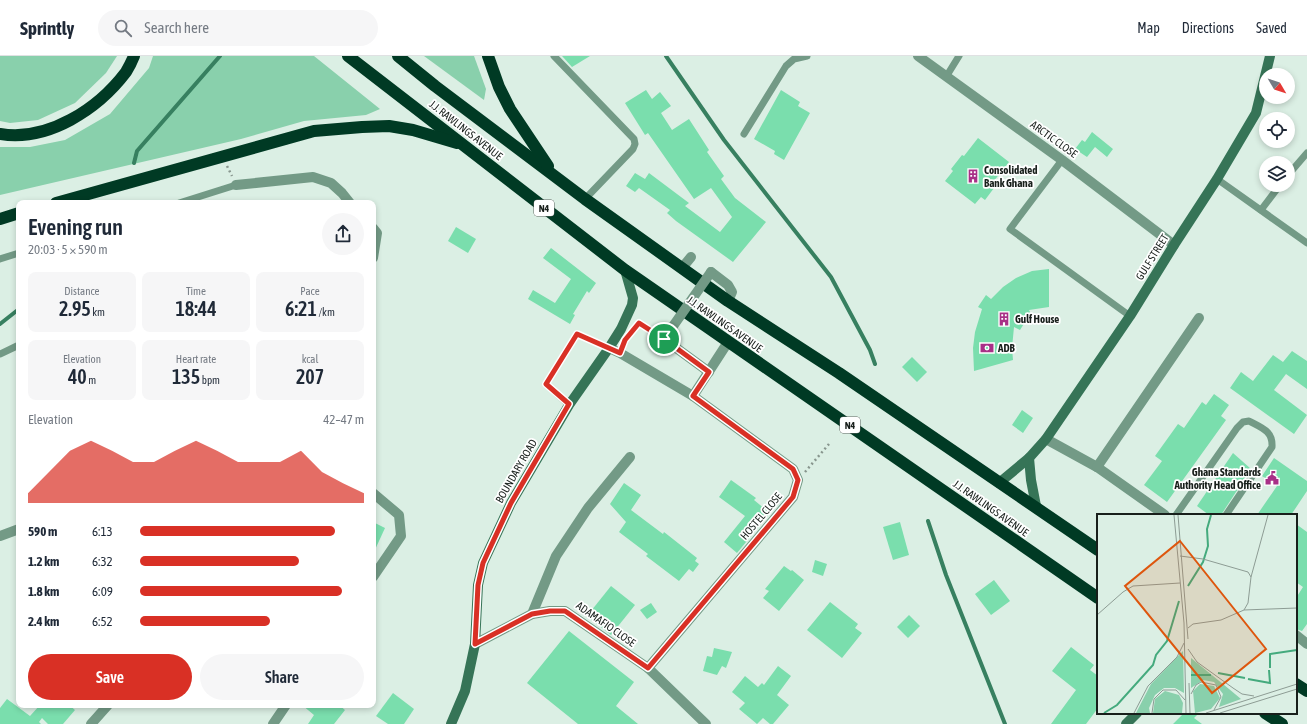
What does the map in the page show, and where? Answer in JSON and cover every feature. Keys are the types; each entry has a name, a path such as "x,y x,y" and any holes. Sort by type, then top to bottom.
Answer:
{"highway":[{"path":"0,134 8,136 34,134 80,116 108,92 126,72 134,56"},
{"name":"J.J. RAWLINGS AVENUE","path":"348,56 625,270 1097,597"},
{"name":"J.J. RAWLINGS AVENUE","path":"398,56 585,199 728,301 834,370 999,483 1036,506 1097,549"},
{"path":"488,56 499,87 510,109 553,174"},
{"path":"67,200 314,131 389,126 413,130 464,145"},
{"path":"0,219 16,214"},
{"path":"1297,685 1307,691"},
{"path":"1267,714 1282,724"}],"street":[{"name":"ARCTIC CLOSE","path":"918,56 1062,160 1174,245"},
{"name":"GULF STREET","path":"999,483 1029,458 1046,439 1130,316 1217,179 1256,113 1270,56"},
{"path":"236,185 313,176 331,183 348,200"},
{"path":"682,268 691,257"},
{"name":"BOUNDARY ROAD","path":"452,724 465,691 475,644 478,585 485,558 511,503 569,404 621,329 632,305 633,298 625,270"},
{"path":"709,372 664,339 711,272 728,285 732,292 728,301"},
{"path":"1097,467 1199,318"},
{"path":"693,396 728,342"},
{"path":"609,348 693,396 793,469 798,480"},
{"path":"1046,439 1097,467 1165,514"},
{"path":"532,614 556,556 588,508 630,457"},
{"path":"1029,458 1036,506"},
{"name":"HOSTEL CLOSE","path":"648,668 793,497 798,480"},
{"path":"376,495 399,514 401,536 376,573"},
{"path":"0,536 16,530"},
{"name":"ADAMAFIO CLOSE","path":"475,644 532,614 550,611 565,611 648,668 706,724"},
{"path":"1297,636 1307,643"},
{"path":"90,724 105,708"},
{"path":"273,724 284,708"},
{"path":"1126,724 1136,714"}],"lane":[{"path":"554,56 634,139 635,144 633,149 585,199"},
{"path":"744,134 786,66 794,59 807,56"},
{"path":"946,77 959,56"},
{"path":"1295,167 1307,153"},
{"path":"1062,160 1010,229 1130,316"},
{"path":"1217,179 1307,243"},
{"path":"188,200 236,185"},
{"path":"1261,210 1275,192"},
{"path":"0,259 16,254"},
{"path":"569,404 546,384 577,334 609,348"},
{"path":"0,354 16,346"},
{"path":"1177,514 1237,428 1244,422 1250,421 1269,432 1272,438 1272,447 1227,514"}],"path":[{"path":"223,157 236,185"},
{"path":"630,334 639,323 664,339"},
{"path":"798,480 829,444"}],"green space":[{"path":"0,56 117,56 106,73 75,103 38,120 10,123 0,121"},
{"path":"153,56 314,56 380,109 366,115 304,121 241,139 0,195 0,147 30,147 65,140 110,114 149,68"},
{"path":"424,56 474,56 486,89 484,100"}],"building":[{"path":"562,56 590,56 572,67"},
{"path":"646,90 652,99 660,92 671,106 661,113 672,130 689,119 709,150 707,152 724,176 721,179 735,198 766,222 733,262 676,221 667,213 670,210 639,188 635,192 626,186 635,173 645,179 649,173 689,203 685,206 720,232 732,217 711,188 694,199 648,133 645,135 625,103"},
{"path":"781,90 800,102 798,106 810,113 784,160 774,154 775,151 754,139"},
{"path":"1092,132 1113,149 1107,157 1095,147 1087,157 1075,149 1082,140 1085,142"},
{"name":"Consolidated Bank Ghana","path":"978,138 1009,162 993,182 997,184 985,200 981,197 975,204 945,181 953,171 951,169 962,155 964,156"},
{"path":"456,227 476,239 468,253 448,241"},
{"path":"551,248 596,283 589,293 587,291 573,314 575,315 570,324 528,299 533,290 555,303 571,279 543,258"},
{"name":"Gulf House","path":"1049,269 1049,307 1029,310 1032,316 1025,322 1020,330 1014,327 1012,348 1013,360 974,371 973,348 975,332 982,309 978,307 986,295 991,299 1003,287 1016,278 1032,271"},
{"path":"1292,351 1307,361 1307,389 1286,374 1274,390 1307,415 1294,434 1230,388 1241,372 1253,381 1273,355 1283,362"},
{"path":"912,357 927,372 917,382 902,367"},
{"path":"1214,394 1229,405 1221,416 1226,420 1167,502 1144,485 1162,461 1155,456 1178,424 1184,428 1202,402 1206,405"},
{"path":"1022,410 1033,418 1023,433 1012,425"},
{"path":"1233,453 1251,469 1222,514 1208,514 1197,506"},
{"path":"1274,458 1307,481 1307,491 1292,514 1258,514 1277,486 1262,476"},
{"path":"731,480 756,498 754,500 770,513 737,553 724,542 745,516 719,497"},
{"path":"624,483 641,495 631,510 663,534 664,532 697,558 695,561 699,564 693,572 689,569 679,581 646,556 648,554 619,532 626,522 610,504"},
{"path":"900,522 909,555 893,560 883,527"},
{"path":"376,524 385,528 376,548"},
{"path":"1297,525 1307,532 1307,624 1302,631 1297,629 1297,596 1303,587 1297,583"},
{"path":"815,560 827,564 823,576 812,572"},
{"path":"784,566 791,571 792,570 804,580 779,611 763,598 769,591 765,589"},
{"path":"994,580 1010,601 991,615 975,594"},
{"path":"611,586 635,605 611,635 587,616"},
{"path":"830,602 858,624 855,628 862,633 842,658 807,630"},
{"path":"651,603 657,612 647,619 640,610"},
{"path":"909,615 920,626 908,638 897,627"},
{"path":"569,631 634,682 616,706 638,724 578,724 527,683"},
{"path":"1071,647 1094,665 1090,670 1097,675 1097,709 1086,724 1051,724 1076,690 1052,671"},
{"path":"714,648 732,652 726,668 722,666 717,675 703,671 707,656 712,657"},
{"path":"778,666 791,676 777,695 789,705 773,724 770,724 763,718 757,724 739,709 745,703 732,692 745,676 758,687 762,683 764,685"},
{"path":"393,693 414,709 404,724 388,724 376,716"},
{"path":"7,699 16,706 16,708 19,708 30,716 37,708 73,708 75,710 63,724 48,724 42,718 39,722 41,724 0,724 0,708"},
{"path":"306,708 343,708 345,710 334,724 308,724 314,715"},
{"path":"1183,714 1198,714 1194,718 1202,724 1173,724"}],"waterway":[{"path":"134,163 137,151 220,56"},
{"path":"666,56 724,140 831,277 870,350 875,364"},
{"path":"0,324 16,311"},
{"path":"928,521 946,575 1005,724"}],"place":[{"name":"Consolidated Bank Ghana","path":"973,176"},
{"name":"Gulf House","path":"1004,319"},
{"name":"ADB","path":"987,348"},
{"name":"Ghana Standards Authority Head Office","path":"1272,478"}],"route":[{"path":"639,323 664,339 709,372 693,396 793,469 798,480 793,497 648,668 565,611 550,611 532,614 475,644 478,585 483,563 511,503 569,404 546,384 577,334 620,353 625,340 639,323"}]}
